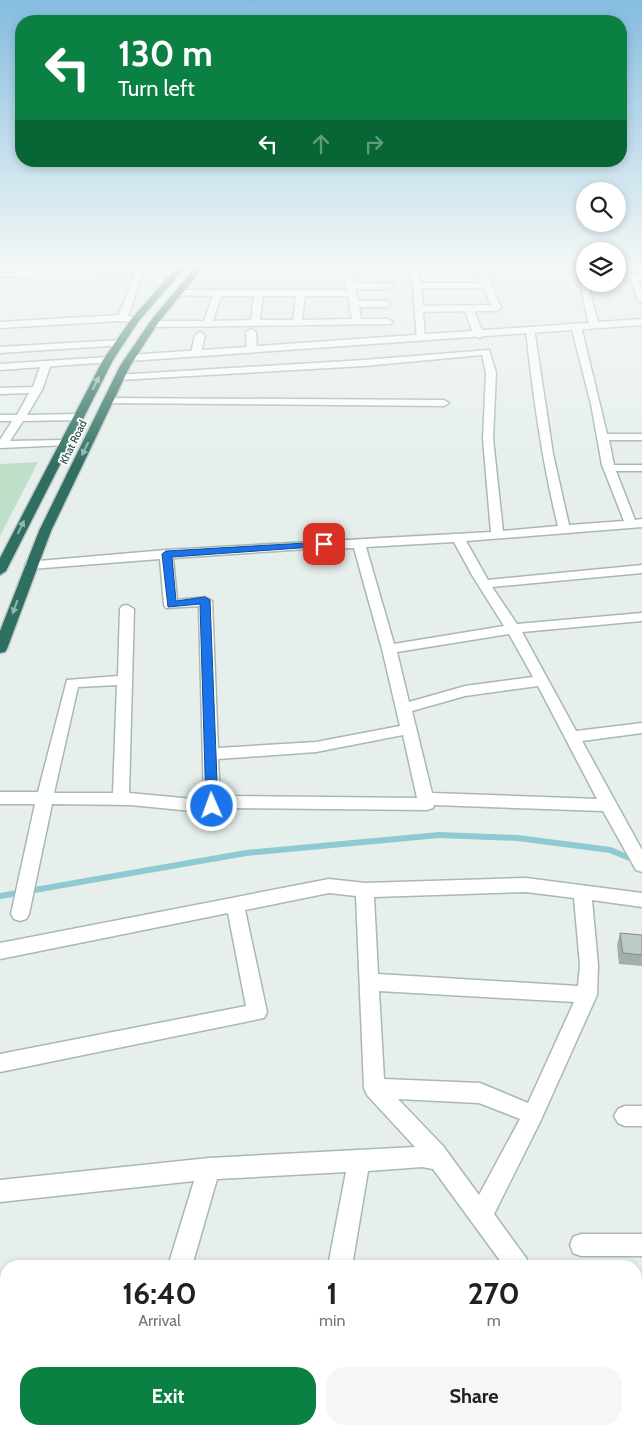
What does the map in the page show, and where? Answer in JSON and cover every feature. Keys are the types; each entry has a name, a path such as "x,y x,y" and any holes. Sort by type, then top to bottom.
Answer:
{"highway":[{"name":"Khat Road","path":"1,568 108,360 128,331"},
{"name":"Khat Road","path":"0,649 45,531 119,377 149,331"},
{"path":"108,360 130,358"},
{"path":"1,568 31,565"}],"street":[{"path":"252,350 253,331"},
{"path":"420,331 420,338"},
{"path":"130,358 518,331"},
{"path":"531,331 543,429 553,485 564,528"},
{"path":"31,565 307,544 359,544 458,538 564,528 636,524 610,468 577,331"},
{"path":"196,353 200,335"},
{"path":"0,350 120,343"},
{"path":"119,377 364,363 486,352 491,373 488,439 496,534"},
{"path":"0,367 108,360"},
{"path":"1,445 34,396 46,364"},
{"path":"0,391 37,390"},
{"path":"108,401 444,403"},
{"path":"0,418 78,417"},
{"path":"603,437 642,437"},
{"path":"1,445 64,443"},
{"path":"610,468 642,468"},
{"path":"458,538 484,584 513,629 642,865"},
{"path":"0,798 118,798 212,806 217,802 427,804 404,708 359,544"},
{"path":"166,554 171,605 205,600 212,806"},
{"path":"484,584 642,569"},
{"path":"118,798 121,792 127,609"},
{"path":"388,649 513,629 642,617"},
{"path":"20,914 72,683 124,680"},
{"path":"404,708 464,691 542,681"},
{"path":"572,737 642,728"},
{"path":"210,754 316,747 409,729"},
{"path":"426,800 608,805"},
{"path":"0,951 329,886 365,890 526,885 642,900"},
{"path":"365,890 374,1088 439,1159 514,1260"},
{"path":"481,1215 533,1115 587,996 589,965 582,892"},
{"path":"0,1063 257,1012 235,905"},
{"path":"369,982 587,996"},
{"path":"374,1088 480,1093 533,1115"},
{"path":"0,1191 210,1169 422,1157 439,1159"},
{"path":"341,1260 359,1160"},
{"path":"182,1260 210,1169"},
{"path":"581,1245 642,1245"}],"green space":[{"path":"38,462 0,536 0,464"}],"building":[{"path":"620,933 642,935 642,955 623,953"}],"waterway":[{"path":"0,896 246,853 439,835 518,838 610,850 642,863"}],"route":[{"path":"212,806 205,600 171,605 166,554 324,544"}]}
